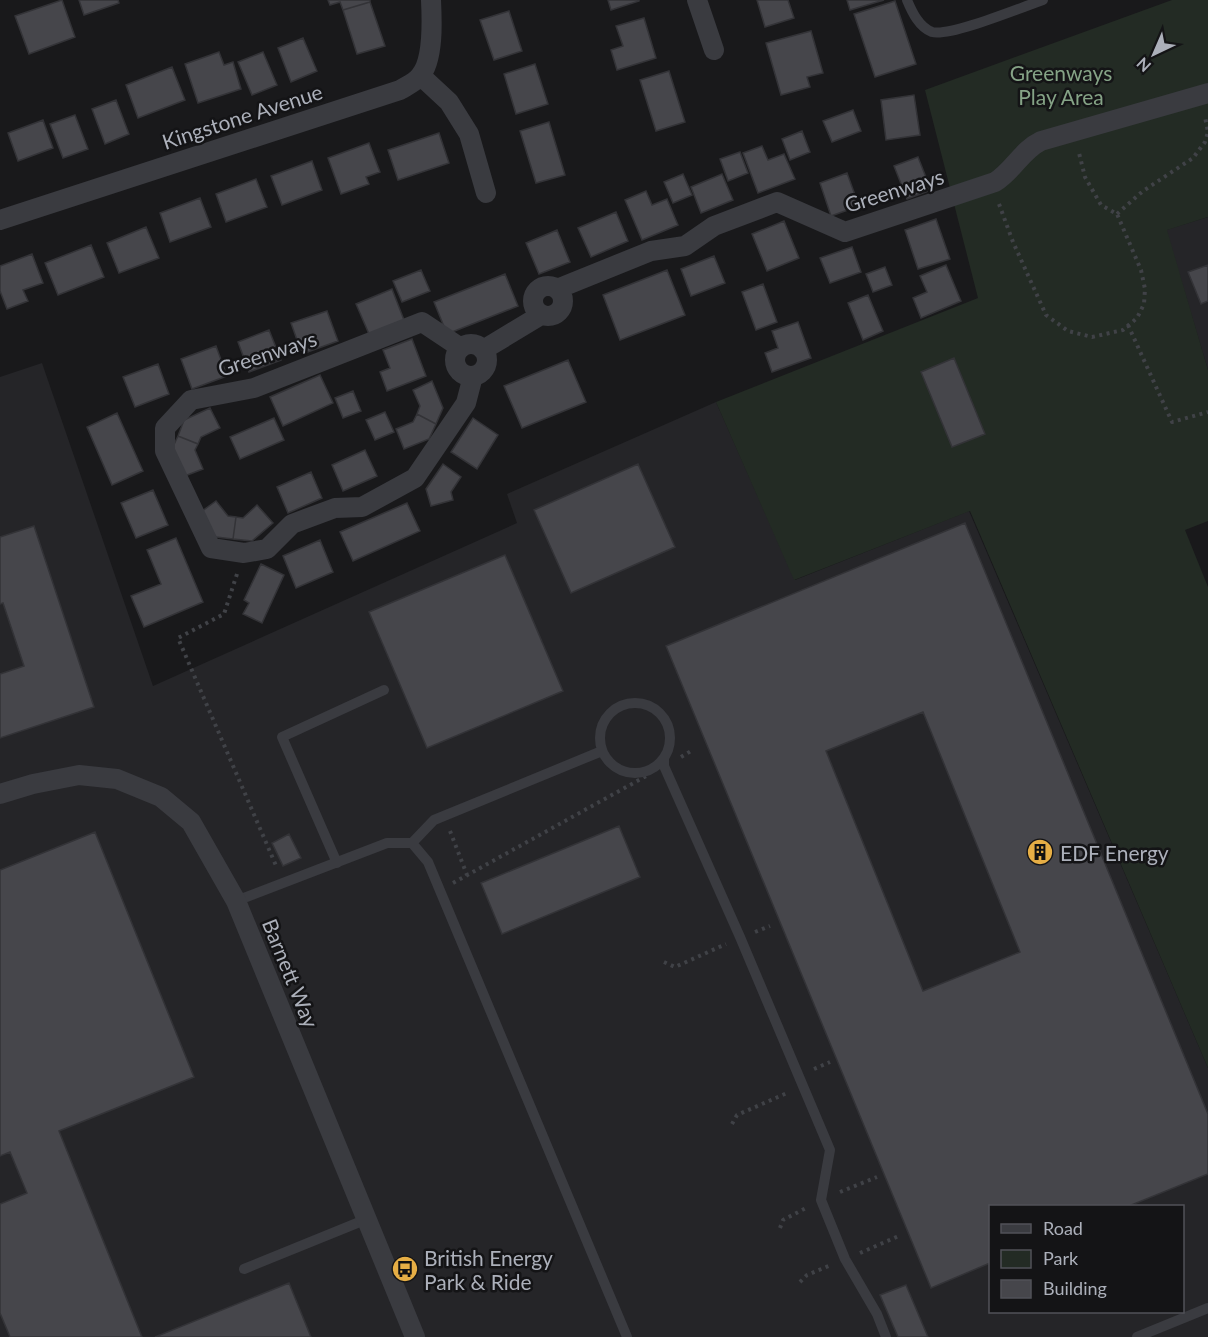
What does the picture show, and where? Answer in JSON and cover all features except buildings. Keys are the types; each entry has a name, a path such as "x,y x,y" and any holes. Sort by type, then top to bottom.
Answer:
{"street":[{"path":"432,0 433,32 421,76 449,102 469,134 486,193"},
{"path":"697,0 714,50"},
{"name":"Kingstone Avenue","path":"0,220 400,90 421,76"},
{"name":"Greenways","path":"483,350 541,315 533,305 533,300 536,292 546,286 557,289 651,251 686,246 714,226 777,202 845,232 996,182 1005,176 1032,146 1204,94"},
{"name":"Greenways","path":"422,322 460,348 472,344 483,350 486,354 486,365 483,370 473,376 466,403 415,478 362,507 335,508 292,524 267,549 244,554 211,548 165,452 165,428 191,400 254,388 422,322"},
{"path":"460,348 456,355 457,368 461,373 473,376"},
{"name":"Barnett Way","path":"0,794 33,784 79,776 117,779 161,797 191,822 236,901 415,1337"}],"lane":[{"path":"907,0 916,19 930,31 940,33 971,25 1043,0"},
{"path":"337,863 282,737 384,690"},
{"path":"624,704 645,704 656,710 666,721 670,733 669,747 664,762 654,768 643,772 622,771 612,764 602,751 600,739 603,723 610,713 624,704"},
{"path":"236,901 387,843 412,843 434,820 602,751"},
{"path":"664,762 830,1150 821,1200 844,1259 877,1314 886,1337"},
{"path":"412,843 428,862 627,1337"},
{"path":"244,1269 367,1219"},
{"path":"1137,1337 1208,1308"}],"path":[{"path":"1117,214 1143,191 1193,158 1205,142 1208,132 1204,94"},
{"path":"996,182 999,204 1012,242 1046,315 1068,331 1092,337 1123,330 1137,318 1144,304 1145,289 1141,270 1117,214 1101,205 1085,177 1079,151 1059,136"},
{"path":"1128,325 1172,422 1208,412"},
{"path":"244,554 224,614 178,638 283,883"},
{"path":"440,890 664,762 691,751"},
{"path":"444,816 467,875"},
{"path":"664,962 675,967 770,926"},
{"path":"732,1124 737,1115 782,1096 802,1084 816,1067 830,1062"}],"shaded area":[{"path":"1208,217 1208,370 1166,230"},
{"name":"EDF Energy","path":"42,363 153,686 517,523 507,494 716,402 795,580 969,511 1208,1068 1208,1337 0,1337 0,377"}],"green space":[{"name":"Greenways Play Area","path":"1172,0 1208,0 1208,217 1167,230 1208,370 1208,521 1185,530 1208,587 1208,1068 970,511 794,580 716,402 978,298 925,90"}],"place":[{"name":"EDF Energy","path":"1040,852"},
{"name":"British Energy Park & Ride","path":"405,1269"}]}
